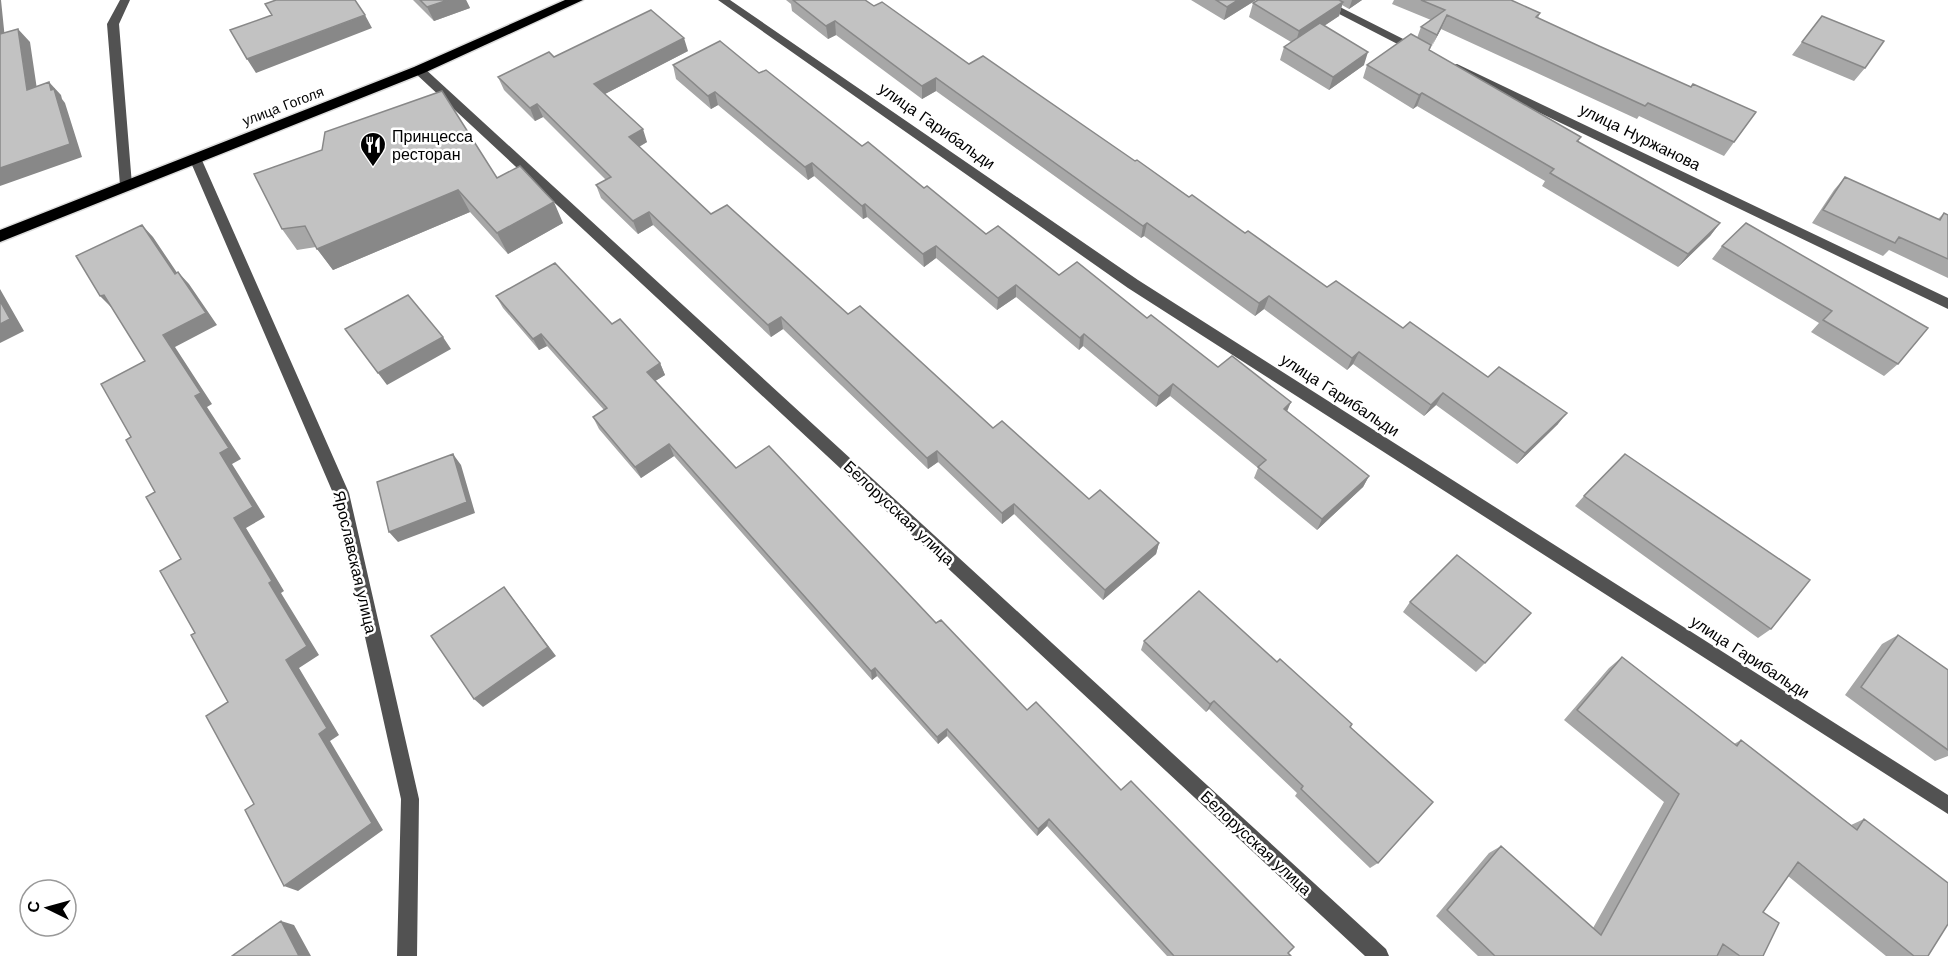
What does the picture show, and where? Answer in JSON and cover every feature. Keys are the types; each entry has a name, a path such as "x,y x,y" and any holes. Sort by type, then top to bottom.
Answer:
{"highway":[{"name":"улица Гоголя","path":"0,236 419,70 576,0"}],"street":[{"path":"125,0 113,24 126,185"},
{"name":"улица Гарибальди","path":"723,0 1133,284 1948,805"},
{"name":"улица Нуржанова","path":"1317,0 1948,304"},
{"name":"Белорусская улица","path":"419,70 1379,956"},
{"name":"Ярославская улица","path":"195,158 341,493 410,799 407,956"}],"building":[{"path":"276,0 355,0 365,15 247,59 230,30 272,15 265,4"},
{"path":"420,0 448,0 427,7"},
{"path":"793,0 865,0 874,6 882,2 969,64 983,56 1189,197 1192,195 1245,233 1248,231 1327,287 1336,281 1403,328 1410,322 1488,377 1499,367 1567,413 1525,453 1443,393 1431,405 1359,352 1352,358 1269,296 1259,303 1147,223 1143,226 936,78 922,86 835,21 826,26"},
{"path":"1216,0 1238,0 1227,7"},
{"path":"1258,0 1339,0 1343,2 1299,31 1253,3"},
{"path":"1421,0 1511,0 1540,13 1536,17 1599,46 1691,87 1693,84 1756,112 1734,142 1648,103 1645,106 1447,15 1437,35 1421,27 1445,10"},
{"path":"651,10 684,38 594,84 643,129 629,137 711,214 727,205 848,314 860,306 993,428 1002,421 1089,499 1100,490 1159,543 1105,590 1014,504 1002,513 937,451 927,458 781,317 768,325 649,212 633,221 596,185 611,177 537,104 530,108 498,77 549,52 554,57"},
{"path":"1822,16 1884,41 1865,68 1802,42"},
{"path":"1320,23 1368,52 1333,77 1284,47"},
{"path":"18,29 27,90 49,82 51,90 54,89 70,144 0,168 0,34"},
{"path":"1411,34 1431,45 1429,50 1581,137 1577,141 1720,223 1688,254 1550,173 1554,169 1422,93 1419,95 1367,65"},
{"path":"720,41 759,73 766,70 862,146 868,142 924,188 927,186 986,234 998,226 1059,275 1077,262 1147,318 1151,315 1218,367 1232,356 1291,402 1284,409 1369,476 1322,519 1258,467 1266,460 1173,384 1159,396 1084,334 1080,338 1016,285 998,298 936,246 923,254 865,204 862,206 812,163 805,167 715,92 708,96 673,65"},
{"path":"442,91 497,178 520,166 554,202 497,233 458,190 317,249 305,226 282,229 254,174 322,150 325,132"},
{"path":"1845,177 1940,220 1944,213 1948,215 1948,259 1899,237 1895,243 1823,210"},
{"path":"1746,223 1928,328 1898,364 1823,320 1832,311 1722,246"},
{"path":"142,225 175,274 178,272 206,313 163,335 201,393 195,396 229,448 220,453 253,507 234,518 307,646 286,660 327,728 319,734 372,823 284,886 245,810 254,804 206,716 228,702 191,635 195,633 160,571 181,559 146,497 155,492 126,440 131,437 101,384 145,361 104,295 100,296 76,256"},
{"path":"555,263 612,324 620,319 660,363 647,372 736,468 769,446 936,623 941,620 1027,710 1036,702 1121,790 1131,781 1294,947 1288,953 1291,956 1174,956 1049,819 1038,829 947,729 937,737 875,668 871,671 669,444 635,467 593,417 607,408 541,334 533,339 496,296"},
{"path":"408,295 443,337 378,373 345,329"},
{"path":"0,301 10,319 0,324"},
{"path":"453,454 467,502 389,532 377,482"},
{"path":"1625,454 1810,580 1771,629 1584,496"},
{"path":"1457,555 1531,613 1485,663 1410,602"},
{"path":"504,587 548,647 474,699 431,636"},
{"path":"1199,591 1277,662 1280,659 1352,724 1350,727 1433,802 1378,863 1301,789 1303,786 1214,701 1210,704 1144,641"},
{"path":"1898,635 1948,670 1948,750 1861,687"},
{"path":"1622,657 1737,746 1741,740 1857,830 1864,819 1948,883 1948,924 1928,956 1914,956 1798,862 1763,912 1779,923 1763,956 1740,956 1723,944 1717,956 1495,956 1447,910 1501,846 1601,935 1679,794 1577,710"},
{"path":"281,921 299,956 232,956"}],"place":[{"name":"Принцесса ресторан","path":"373,168"}]}
